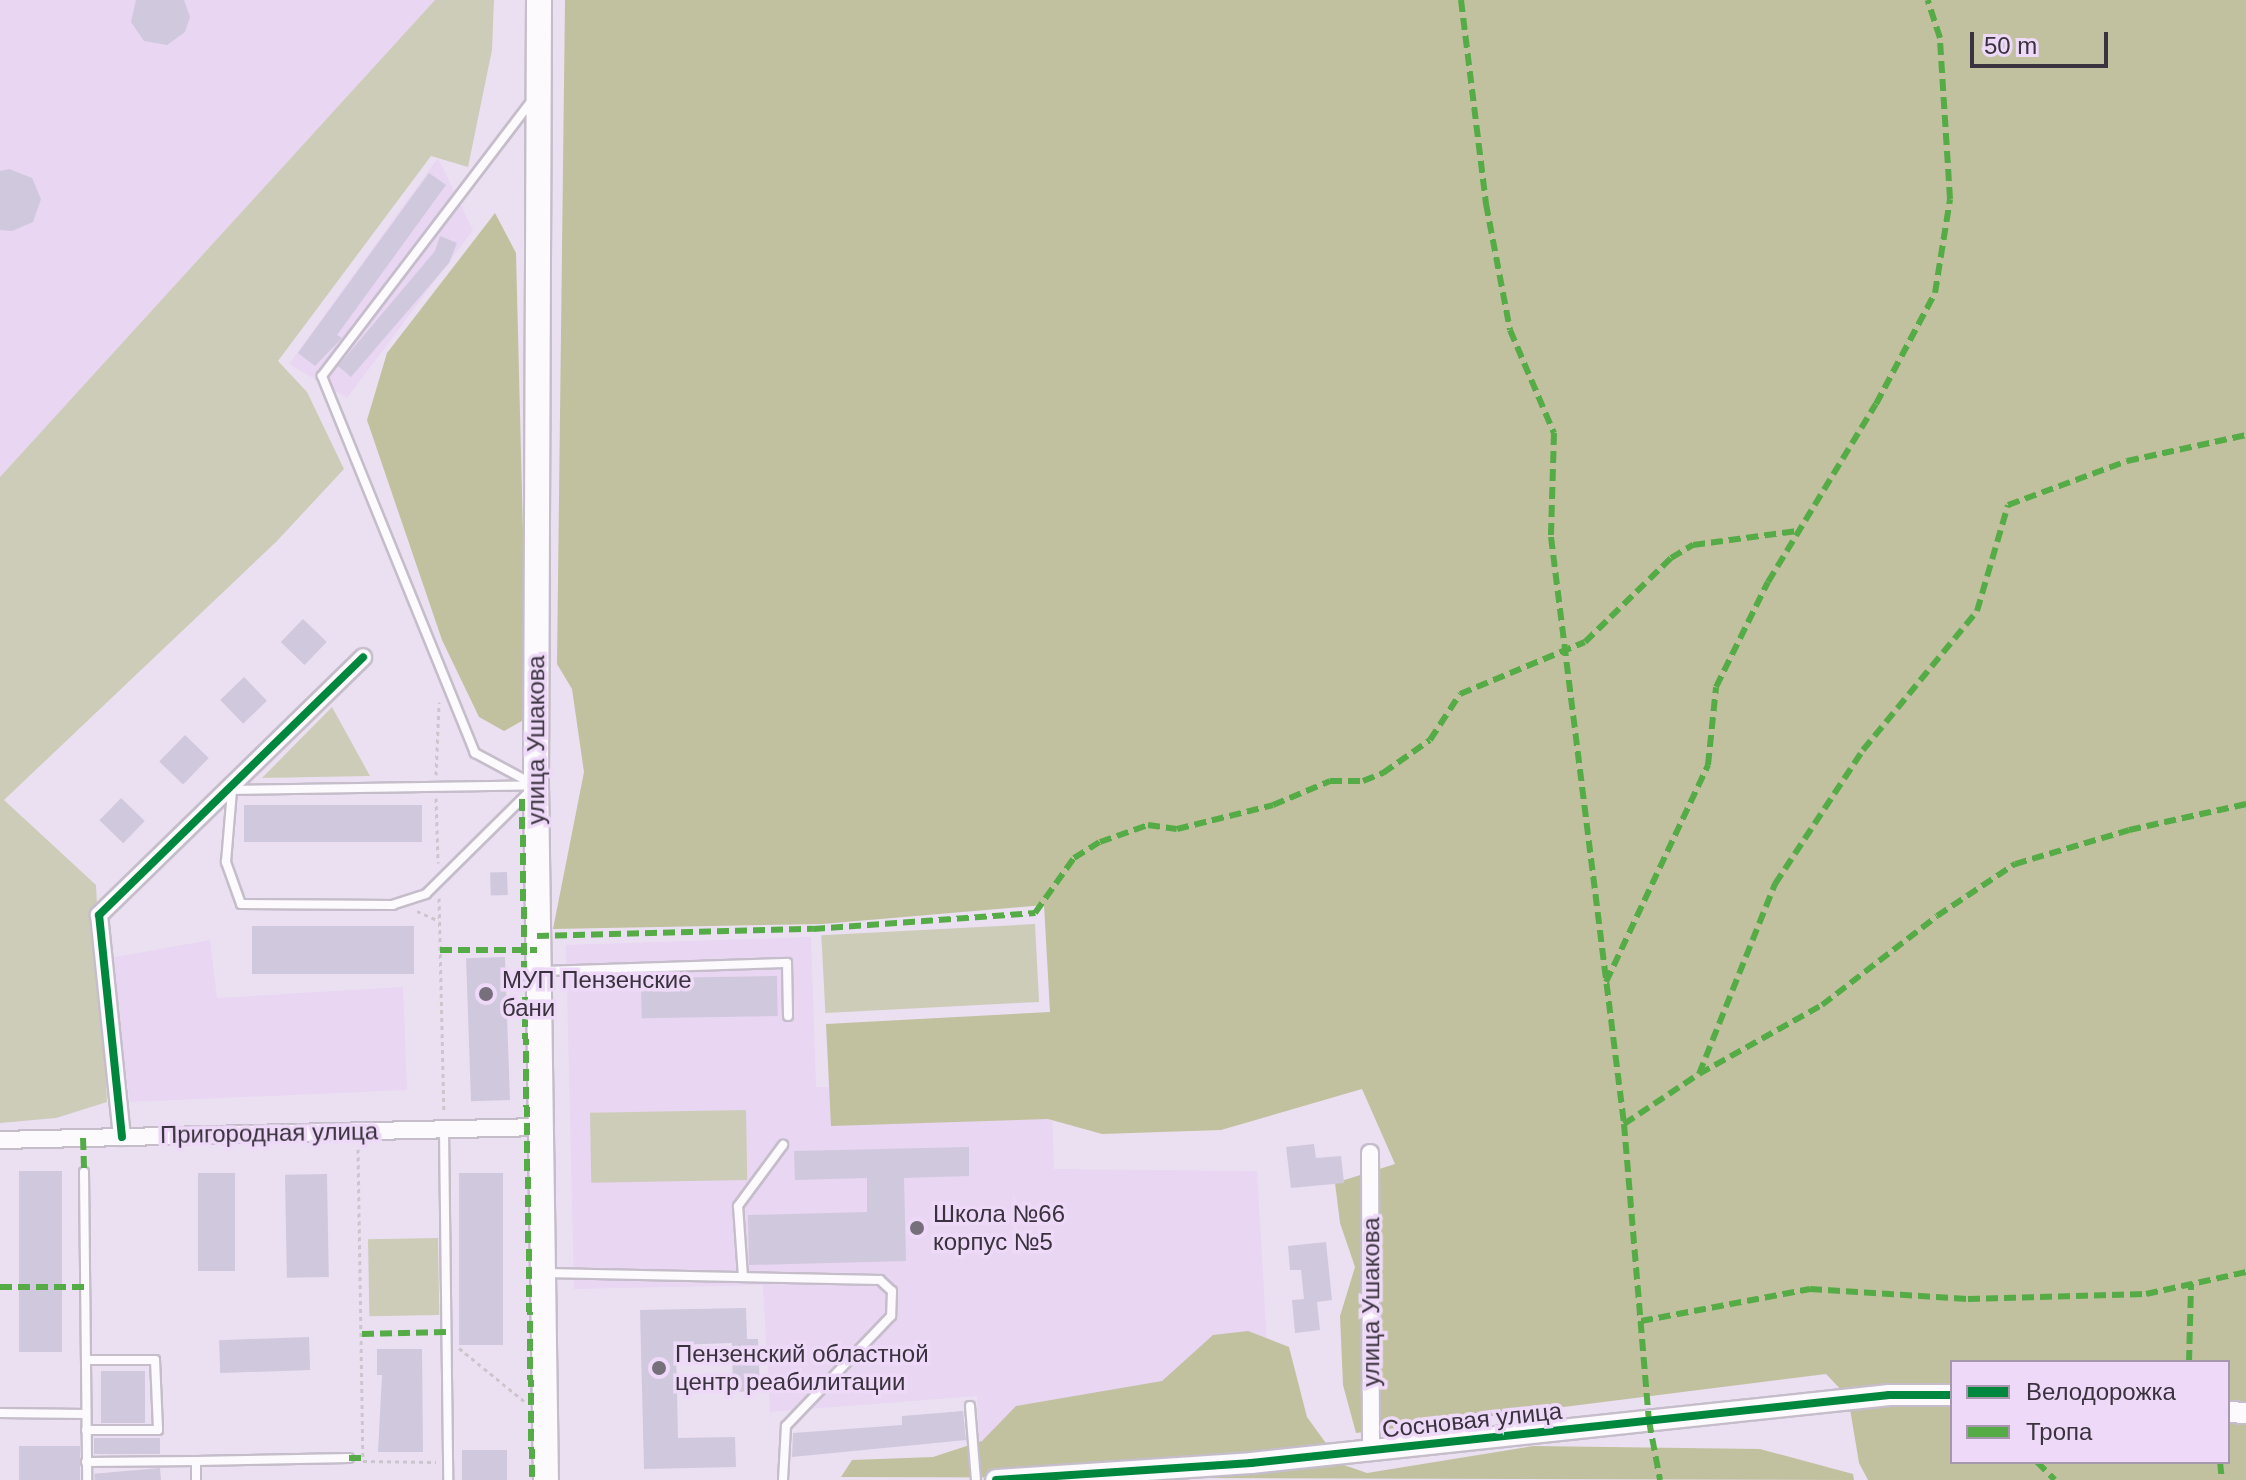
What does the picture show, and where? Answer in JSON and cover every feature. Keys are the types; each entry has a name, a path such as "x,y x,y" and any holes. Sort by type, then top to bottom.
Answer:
{"main road":[{"name":"улица Ушакова","path":"539,0 536,785 538,1127 546,1480"}],"street":[{"path":"122,1137 99,915 232,790 363,657"},
{"name":"Пригородная улица","path":"0,1140 538,1127"},
{"name":"улица Ушакова","path":"1370,1153 1371,1451"},
{"name":"Сосновая улица","path":"996,1480 1371,1451 1889,1395 1950,1395"}],"lane":[{"path":"536,785 475,753 322,376 538,93"},
{"path":"536,785 426,894 393,905 241,904 226,862 232,790 536,785"},
{"path":"537,971 787,963 788,1016"},
{"path":"444,1129 448,1480"},
{"path":"743,1277 738,1206 783,1145"},
{"path":"84,1172 87,1480"},
{"path":"541,1273 880,1280 892,1291 891,1316 786,1426 783,1480"},
{"path":"86,1360 155,1360 158,1430 86,1430"},
{"path":"970,1406 976,1480"},
{"path":"0,1413 86,1414"},
{"path":"86,1462 349,1458"},
{"path":"196,1461 196,1480"}],"path":[{"path":"444,675 436,787 444,1129"},
{"path":"357,1131 363,1461 448,1462"},
{"path":"446,1332 531,1406"}],"shaded area":[{"path":"0,0 435,0 0,477"},
{"path":"438,158 473,230 347,398 289,364"},
{"name":"Школа №66 корпус №5","path":"811,937 816,1087 1051,1085 1054,1169 1257,1171 1273,1447 980,1465 977,1396 770,1412 763,1285 574,1289 566,945"},
{"path":"210,940 217,998 403,987 407,1090 130,1102 110,958"}],"green space":[{"path":"435,0 494,0 492,50 468,167 431,156 278,361 307,392 344,469 277,541 4,800 96,885 107,1102 56,1118 0,1123 0,477"},
{"path":"565,0 2246,0 2246,1480 1868,1480 1859,1463 1848,1397 1826,1374 1356,1433 1343,1385 1340,1316 1355,1267 1340,1223 1335,1183 1395,1164 1362,1089 1221,1130 1102,1134 1048,1119 831,1126 826,1024 1050,1012 1044,905 822,924 553,929 584,772 572,689 557,664"},
{"path":"495,213 516,253 524,572 522,721 504,731 479,717 442,640 367,420 387,353"},
{"path":"332,707 370,776 262,778"},
{"path":"1035,924 1039,1002 825,1013 821,935"},
{"path":"746,1110 747,1180 591,1183 590,1113"},
{"path":"438,1238 439,1315 369,1316 368,1239"},
{"path":"1248,1331 1289,1347 1307,1417 1341,1464 1367,1473 1533,1446 1760,1449 1853,1474 1854,1480 841,1477 852,1460 933,1457 982,1441 1016,1406 1162,1381 1213,1335"}],"building":[{"path":"136,0 184,0 190,17 185,32 167,45 144,41 131,22"},
{"path":"9,169 32,178 41,199 33,222 12,231 0,230 0,171"},
{"path":"429,173 446,185 337,335 342,338 315,366 298,353"},
{"path":"440,236 457,243 449,263 351,377 338,366 435,251"},
{"path":"303,619 327,642 305,665 281,642"},
{"path":"244,677 267,701 243,724 220,700"},
{"path":"185,735 209,758 183,785 159,762"},
{"path":"121,798 145,821 123,843 99,820"},
{"path":"244,805 422,805 422,842 244,842"},
{"path":"507,872 508,895 491,896 490,873"},
{"path":"252,926 414,926 414,974 252,974"},
{"path":"505,957 510,1100 471,1101 466,958"},
{"path":"777,976 778,1016 642,1018 641,978"},
{"path":"1314,1144 1316,1158 1341,1156 1344,1183 1291,1188 1286,1147"},
{"name":"Школа №66 корпус №5","path":"969,1147 969,1176 904,1178 906,1261 749,1265 748,1215 867,1212 867,1178 795,1180 794,1151"},
{"path":"19,1171 62,1171 62,1352 19,1352"},
{"path":"198,1173 235,1173 235,1271 198,1271"},
{"path":"459,1173 503,1173 503,1345 459,1345"},
{"path":"327,1174 329,1277 287,1278 285,1175"},
{"path":"1326,1242 1332,1300 1317,1302 1320,1330 1295,1333 1292,1300 1304,1299 1301,1270 1290,1270 1288,1246"},
{"name":"Пензенский областной центр реабилитации","path":"746,1308 747,1339 758,1339 760,1391 733,1392 732,1343 676,1345 678,1438 735,1437 736,1467 644,1469 640,1310"},
{"path":"309,1337 310,1370 220,1373 219,1340"},
{"path":"377,1349 422,1349 423,1452 378,1452 382,1375 377,1375"},
{"path":"101,1371 145,1371 145,1423 101,1423"},
{"path":"963,1411 966,1440 792,1457 793,1433 902,1425 902,1416"},
{"path":"94,1438 160,1438 160,1454 94,1454"},
{"path":"19,1446 80,1446 80,1480 19,1480"},
{"path":"462,1450 507,1450 507,1480 462,1480"},
{"path":"160,1468 161,1480 95,1480 94,1474"}],"marked path":[{"path":"1461,0 1486,204 1510,330 1554,433 1551,537 1624,1124 1649,1421 1660,1480"},
{"path":"1606,982 1708,765 1716,687 1768,582 1876,404 1935,293 1950,199 1940,38 1928,0"},
{"path":"1624,1124 1699,1074 1775,884 1863,750 1977,611 2008,505 2127,461 2246,435"},
{"path":"537,936 813,929 1035,913 1074,858 1100,842 1148,825 1177,829 1273,805 1330,781 1363,781 1383,773 1430,740 1460,694 1585,642 1671,558 1693,545 1797,531"},
{"path":"522,799 532,1480"},
{"path":"1699,1074 1822,1005 1937,916 2015,864 2129,830 2246,804"},
{"path":"440,950 537,950"},
{"path":"83,1138 84,1172"},
{"path":"1641,1321 1810,1289 1968,1299 2146,1294 2246,1272"},
{"path":"2189,1360 2191,1284"},
{"path":"0,1287 85,1287"},
{"path":"362,1334 446,1332"},
{"path":"349,1458 363,1458"},
{"path":"2039,1464 2055,1480"},
{"path":"2220,1464 2222,1480"}],"cycle path":[{"path":"122,1137 99,915 363,657"},
{"path":"996,1480 1251,1463 1889,1395 1950,1395"}],"place":[{"name":"МУП Пензенские бани","path":"486,994"},
{"name":"Школа №66 корпус №5","path":"917,1228"},
{"name":"Пензенский областной центр реабилитации","path":"659,1368"}]}
